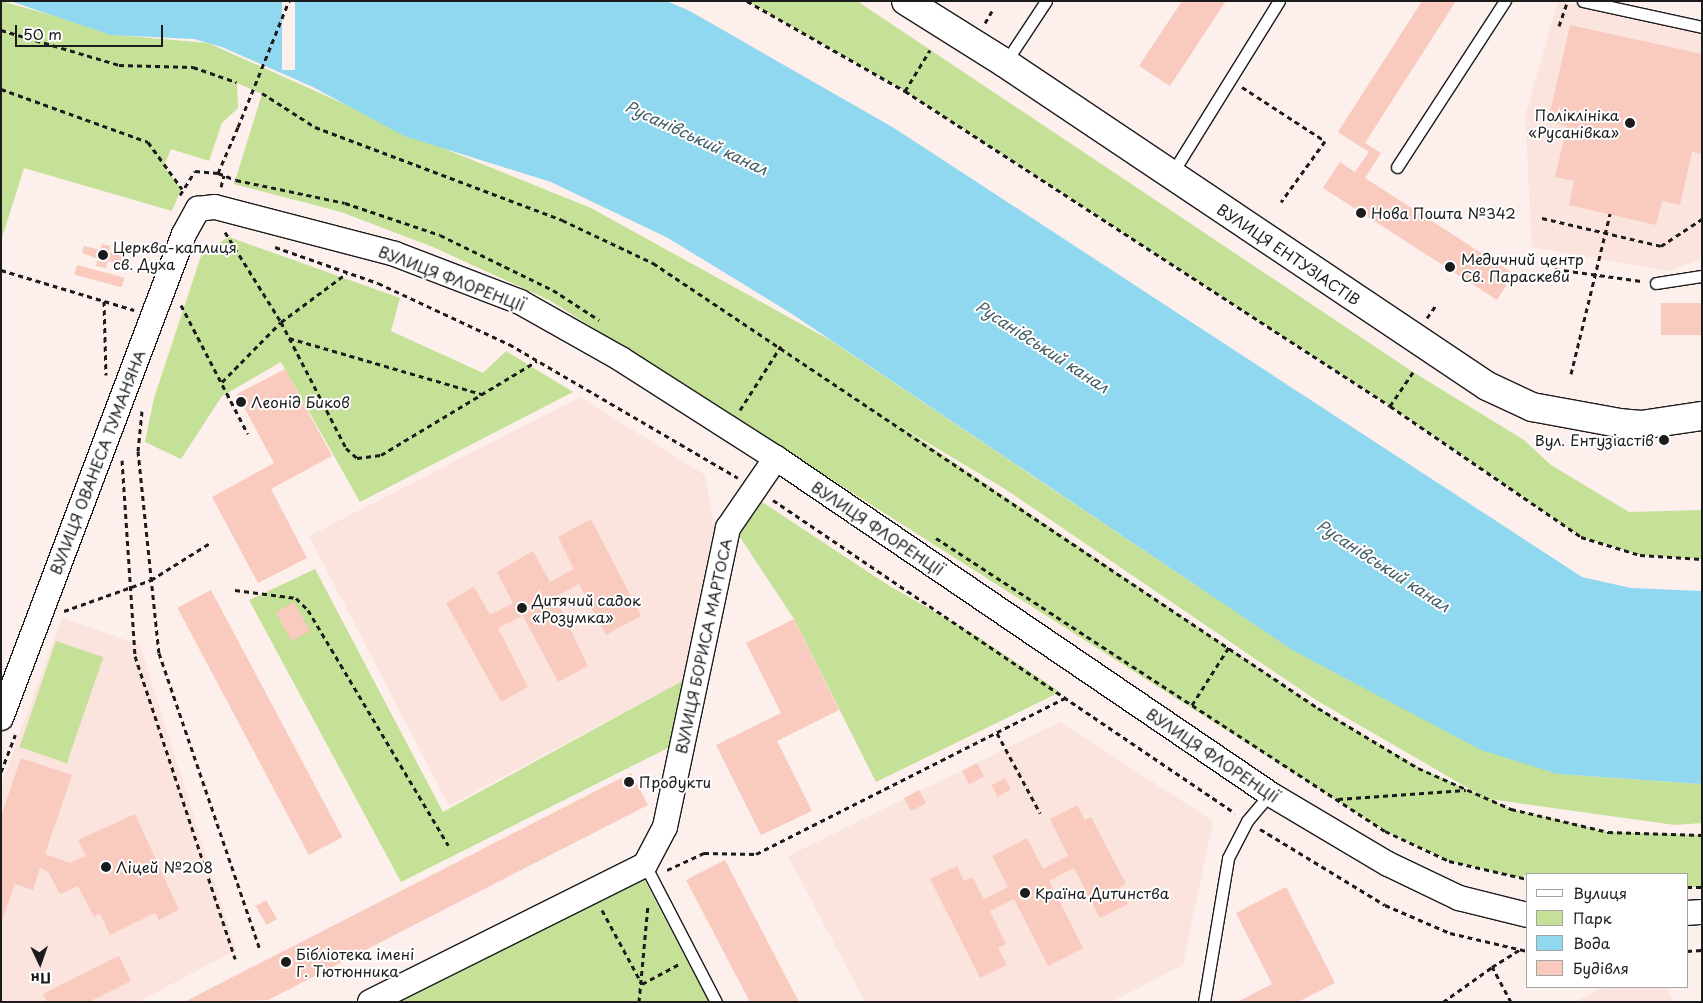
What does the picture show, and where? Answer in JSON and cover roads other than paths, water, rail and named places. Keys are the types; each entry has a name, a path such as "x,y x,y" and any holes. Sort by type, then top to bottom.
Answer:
{"street":[{"name":"ВУЛИЦЯ ЕНТУЗІАСТІВ","path":"906,1 1005,63 1487,386 1532,407 1641,425 1702,416"},
{"name":"ВУЛИЦЯ ФЛОРЕНЦІЇ","path":"198,209 247,212 395,254 520,302 621,359 776,458 1270,794 1388,864 1459,898 1526,915"},
{"name":"ВУЛИЦЯ ОВАНЕСА ТУМАНЯНА","path":"10,723 6,692 184,234 198,209"},
{"name":"ВУЛИЦЯ БОРИСА МАРТОСА","path":"647,871 665,828 728,528 754,487 776,458"},
{"path":"382,999 592,891 647,871"},
{"path":"1688,913 1702,912"}],"lane":[{"path":"1005,63 1046,1"},
{"path":"1171,175 1229,78 1279,1"},
{"path":"1397,167 1505,1"},
{"path":"1583,1 1702,27"},
{"path":"1656,283 1702,276"},
{"path":"1204,1002 1228,858 1247,821 1270,794"},
{"path":"647,871 716,1002"}],"water":[{"name":"Русанівський канал","path":"10,1 666,1 688,10 894,128 1582,577 1631,588 1702,591 1702,784 1558,774 1481,750 1294,651 792,314 668,238 551,182 404,136 313,87 222,47 194,39 111,35"}],"place":[{"name":"Поліклініка «Русанівка»","path":"1630,123"},
{"name":"Нова Пошта №342","path":"1361,213"},
{"name":"Церква-каплиця св. Духа","path":"103,255"},
{"name":"Медичний центр Св. Параскеви","path":"1450,267"},
{"name":"Леонід Биков","path":"241,402"},
{"name":"Вул. Ентузіастів","path":"1664,440"},
{"name":"Дитячий садок «Розумка»","path":"522,608"},
{"name":"Продукти","path":"629,782"},
{"name":"Ліцей №208","path":"106,867"},
{"name":"Країна Дитинства","path":"1025,893"},
{"name":"Бібліотека імені Г. Тютюнника","path":"286,962"}]}
